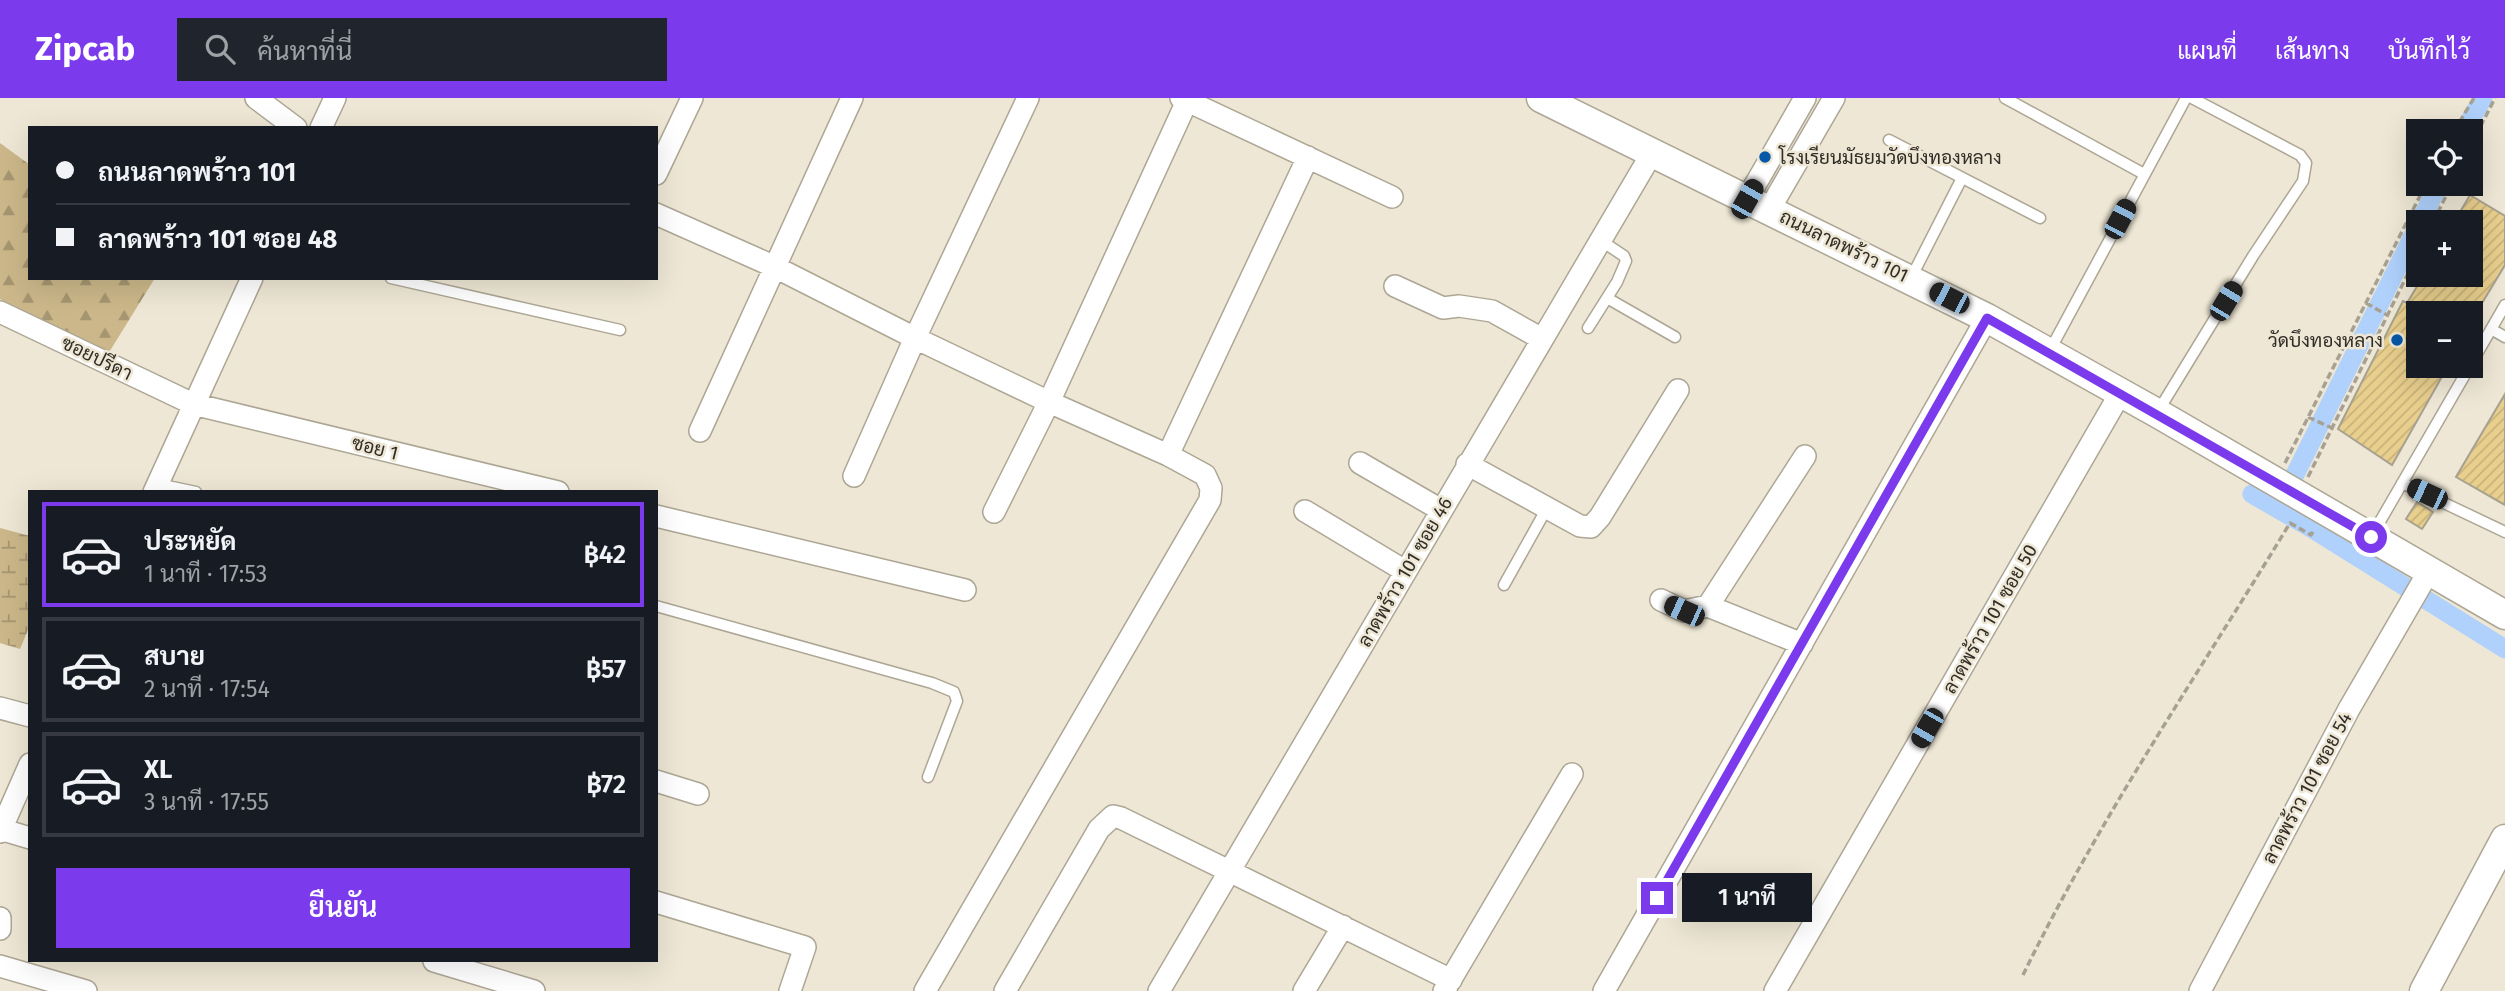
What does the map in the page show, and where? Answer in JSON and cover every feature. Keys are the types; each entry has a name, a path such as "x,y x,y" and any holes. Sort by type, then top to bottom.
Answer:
{"street":[{"path":"256,98 293,126"},
{"path":"322,126 335,98"},
{"path":"658,170 692,98"},
{"path":"700,431 852,98"},
{"path":"854,476 915,338 1028,98"},
{"name":"ถนนลาดพร้าว 101","path":"1541,98 1911,278 1987,318 2157,413 2293,498 2371,537 2420,585 2505,615"},
{"path":"1758,204 1805,98"},
{"path":"1758,204 1834,98"},
{"path":"994,512 1049,402 1184,99 1392,197"},
{"name":"ลาดพร้าว 101 ซอย 46","path":"1159,991 1652,153"},
{"path":"1168,455 1308,157"},
{"path":"658,215 774,266 915,338 1168,455 1205,475 1211,488 1210,500 925,991"},
{"path":"156,488 252,280"},
{"path":"1395,286 1443,308 1459,306 1493,311 1542,339"},
{"name":"ซอยปรีดา","path":"0,312 193,404"},
{"path":"1604,991 1987,318"},
{"path":"1467,464 1580,526 1593,525 1678,390"},
{"name":"ลาดพร้าว 101 ซอย 50","path":"1775,991 2121,392"},
{"name":"ซอย 1","path":"193,404 550,490"},
{"path":"1708,606 1805,456"},
{"path":"1360,463 1441,510"},
{"path":"1305,511 1405,571"},
{"path":"658,516 965,590"},
{"name":"ลาดพร้าว 101 ซอย 54","path":"2200,991 2349,709 2420,585"},
{"path":"1661,600 1684,611 1708,606 1802,644"},
{"path":"0,708 28,715"},
{"path":"28,768 0,830 28,837"},
{"path":"1005,991 1099,829 1113,817 1121,818 1343,926 1447,985 1572,774"},
{"path":"658,783 698,794"},
{"path":"2424,991 2505,839"},
{"path":"658,903 805,947 790,991"},
{"path":"0,918 0,929"},
{"path":"1304,991 1343,926"},
{"path":"438,962 534,991"},
{"path":"0,966 86,991"}],"lane":[{"path":"2005,98 2144,174"},
{"path":"2049,352 2186,98"},
{"path":"2157,413 2253,256 2303,181 2306,163 2300,155 2192,98"},
{"path":"1889,140 2040,218"},
{"path":"1911,278 1962,178"},
{"path":"1588,328 1607,299 1626,261 1624,256 1600,240"},
{"path":"400,280 620,330"},
{"path":"1607,299 1675,337"},
{"path":"2483,343 2505,305"},
{"path":"2491,329 2505,337"},
{"path":"2371,537 2463,378"},
{"path":"2402,483 2505,532"},
{"path":"156,488 176,490"},
{"path":"1504,585 1547,508"},
{"path":"658,607 932,683 954,692 957,701 928,778"}],"path":[{"path":"2461,119 2474,98"},
{"path":"2483,122 2495,98"},
{"path":"2023,975 2120,795 2290,523 2309,417 2420,196"},
{"path":"2293,498 2406,276"},
{"path":"2366,303 2386,315"},
{"path":"2309,417 2331,428"}],"green space":[{"path":"0,143 28,164 28,280 154,280 108,354 0,299"},
{"path":"0,528 28,535 28,630 20,649 0,643"}],"building":[{"path":"2472,196 2505,216 2505,265 2483,301 2408,301 2417,287 2483,287 2483,210 2461,210"},
{"path":"2403,301 2406,302 2406,378 2441,378 2392,465 2338,429"},
{"path":"2505,394 2505,505 2456,477"},
{"path":"2417,502 2433,512 2422,529 2406,519"}],"waterway":[{"path":"2471,119 2483,98"},
{"path":"2426,210 2433,196"},
{"path":"2278,509 2406,250"},
{"path":"2252,494 2505,649"}],"place":[{"name":"โรงเรียนมัธยมวัดบึงทองหลาง","path":"1765,157"},
{"name":"วัดบึงทองหลาง","path":"2397,340"}],"route":[{"path":"1657,898 1987,318 2371,537"}]}
